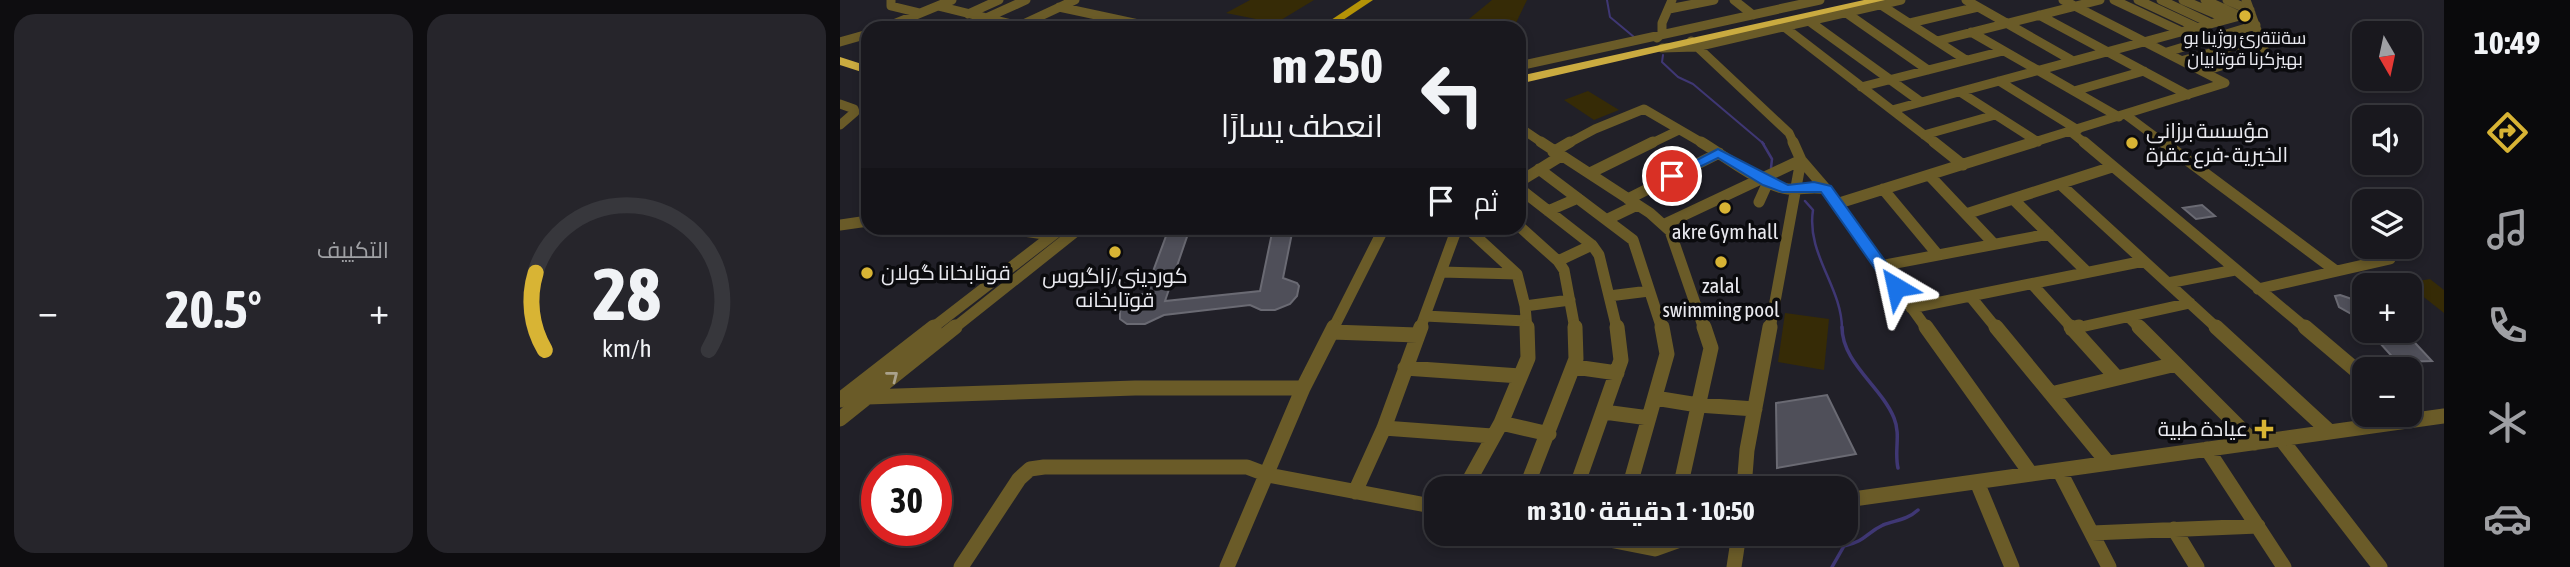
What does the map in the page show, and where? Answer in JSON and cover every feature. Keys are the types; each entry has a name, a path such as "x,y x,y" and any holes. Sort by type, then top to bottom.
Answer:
{"highway":[{"path":"1526,78 1662,40 1693,44 1880,2"},
{"path":"1526,70 1808,7 1847,6"},
{"path":"840,52 861,56"},
{"path":"840,61 861,68"}],"main road":[{"path":"1335,21 1368,0"},
{"path":"1351,21 1383,0"}],"street":[{"path":"891,0 891,6 920,13"},
{"path":"901,21 951,0"},
{"path":"968,14 999,0"},
{"path":"986,18 1026,0"},
{"path":"1030,21 1075,0"},
{"path":"1662,40 1662,23 1671,4 1714,0"},
{"path":"1734,0 1753,15"},
{"path":"1847,6 1901,0"},
{"path":"1966,0 2073,61"},
{"path":"1836,204 2225,83 2063,0"},
{"path":"1937,41 2100,0"},
{"path":"2113,0 2180,31"},
{"path":"2138,0 2196,27"},
{"path":"2161,0 2210,23"},
{"path":"2183,0 2225,18"},
{"path":"2206,0 2238,15"},
{"path":"2227,0 2251,11"},
{"path":"2205,71 2264,53 2266,50 2246,0"},
{"path":"1880,2 1966,60"},
{"path":"937,6 996,21"},
{"path":"1847,6 1928,70"},
{"path":"1059,7 1124,21"},
{"path":"1526,65 1662,40 1753,15 1808,7"},
{"path":"1693,44 1783,26 1808,7"},
{"path":"1808,7 1835,40 1921,102"},
{"path":"1910,23 1978,7"},
{"path":"1892,110 2251,11"},
{"path":"2039,15 2189,95"},
{"path":"2166,52 2256,24"},
{"path":"1783,26 1963,165"},
{"path":"1971,32 2122,116 2336,271"},
{"path":"840,36 851,41"},
{"path":"840,42 861,37"},
{"path":"2184,60 2262,39"},
{"path":"1808,46 1835,40"},
{"path":"840,52 851,41"},
{"path":"1693,44 1789,133 1801,160 1826,189 2031,474"},
{"path":"1861,87 2003,51"},
{"path":"1834,66 1861,59"},
{"path":"2074,91 2144,71"},
{"path":"1999,81 2074,131 2112,167 2352,367"},
{"path":"1960,92 2038,142"},
{"path":"840,104 855,109 855,113 840,125"},
{"path":"1526,178 1575,139 1641,109 1764,179 1796,190 1808,186 1826,189"},
{"path":"1924,135 1995,115"},
{"path":"1590,173 1679,130"},
{"path":"1526,132 1665,224 1670,231 1711,348 1683,476"},
{"path":"1608,219 1718,153"},
{"path":"1665,224 1801,160"},
{"path":"1746,476 1782,252 1801,160"},
{"path":"1966,214 2112,167"},
{"path":"1539,169 1633,240 1664,334 1667,355 1632,476"},
{"path":"1929,175 1994,244"},
{"path":"1759,201 1764,179"},
{"path":"2060,184 2330,432"},
{"path":"1526,187 1548,211 1592,245 1599,255 1621,346 1617,373 1580,476"},
{"path":"1883,189 1938,255"},
{"path":"1548,211 1578,198"},
{"path":"2013,199 2087,272"},
{"path":"840,225 861,222"},
{"path":"1526,232 1558,261 1564,270 1575,329 1575,367 1531,476"},
{"path":"1880,266 2049,234"},
{"path":"840,400 1051,235"},
{"path":"840,419 1071,235"},
{"path":"1227,567 1303,388 1380,235"},
{"path":"1355,492 1384,428 1454,235"},
{"path":"1471,476 1528,358 1525,314 1517,274 1475,235"},
{"path":"1558,261 1592,245"},
{"path":"2258,289 2390,259"},
{"path":"1911,308 2144,261"},
{"path":"2168,283 2235,270"},
{"path":"1441,272 1517,274"},
{"path":"2032,284 2117,378"},
{"path":"1609,296 1649,291"},
{"path":"1970,296 2108,463"},
{"path":"1425,316 1525,314 1570,300"},
{"path":"2072,329 2190,303"},
{"path":"950,314 966,318"},
{"path":"2129,317 2255,443"},
{"path":"1332,331 1417,335"},
{"path":"2051,394 2176,364"},
{"path":"1575,367 1617,373"},
{"path":"1405,368 1520,376"},
{"path":"867,397 1135,388 1303,388"},
{"path":"1655,398 1698,405 1755,409"},
{"path":"1604,412 1649,418"},
{"path":"2422,419 2440,421"},
{"path":"1858,498 2360,427"},
{"path":"1384,428 1496,429 1549,434"},
{"path":"2281,439 2380,567"},
{"path":"2207,449 2284,567"},
{"path":"961,567 1019,479 1030,469 1044,467 1247,467 1268,475 1424,505"},
{"path":"2059,470 2109,567"},
{"path":"1977,482 2012,567"},
{"path":"2092,533 2258,526"},
{"path":"2174,529 2197,567"},
{"path":"1736,566 1738,546"}],"shaded area":[{"path":"1250,0 1314,0 1279,21 1226,13"},
{"path":"1492,0 1527,0 1517,21 1466,21"},
{"path":"1588,91 1619,110 1594,120 1564,100"},
{"path":"2430,279 2444,290 2444,313 2422,296 2422,280"},
{"path":"1785,313 1829,319 1824,370 1778,362"}],"building":[{"path":"2202,205 2215,216 2196,219 2183,208"},
{"path":"1166,235 1188,235 1165,301 1260,291 1272,235 1292,235 1283,278 1297,283 1297,296 1290,304 1275,310 1261,310 1250,305 1164,315 1145,324 1127,324 1120,319 1120,311 1130,300 1145,293"},
{"path":"2335,296 2352,299 2352,314 2339,307"},
{"path":"2380,343 2415,343 2432,361 2422,361 2422,357 2392,357"},
{"path":"1827,395 1856,454 1777,468 1776,403"}],"waterway":[{"path":"1607,0 1610,17 1634,37"},
{"path":"1663,55 1662,62 1678,77 1693,84 1762,143"},
{"path":"1762,143 1772,159 1771,168"},
{"path":"1805,201 1813,210 1815,241 1836,299 1842,329"},
{"path":"1842,327 1848,352 1894,418 1898,468"},
{"path":"1832,567 1844,546 1918,510"}],"place":[{"name":"سةنتةرئ روژينا بو بهيزكرنا قوتابيان","path":"2245,16"},
{"name":"مؤسسة برزانى الخيرية -فرع عقرة","path":"2132,143"},
{"name":"akre Gym hall","path":"1725,208"},
{"name":"كورديني/زاگروس قوتابخانه‌","path":"1115,252"},
{"name":"zalal swimming pool","path":"1721,262"},
{"name":"قوتابخانا گولان","path":"867,273"},
{"name":"عيادة طبية","path":"2264,429"}],"route":[{"path":"1672,176 1718,153 1768,182 1787,189 1814,186 1826,189 1896,287"}]}
